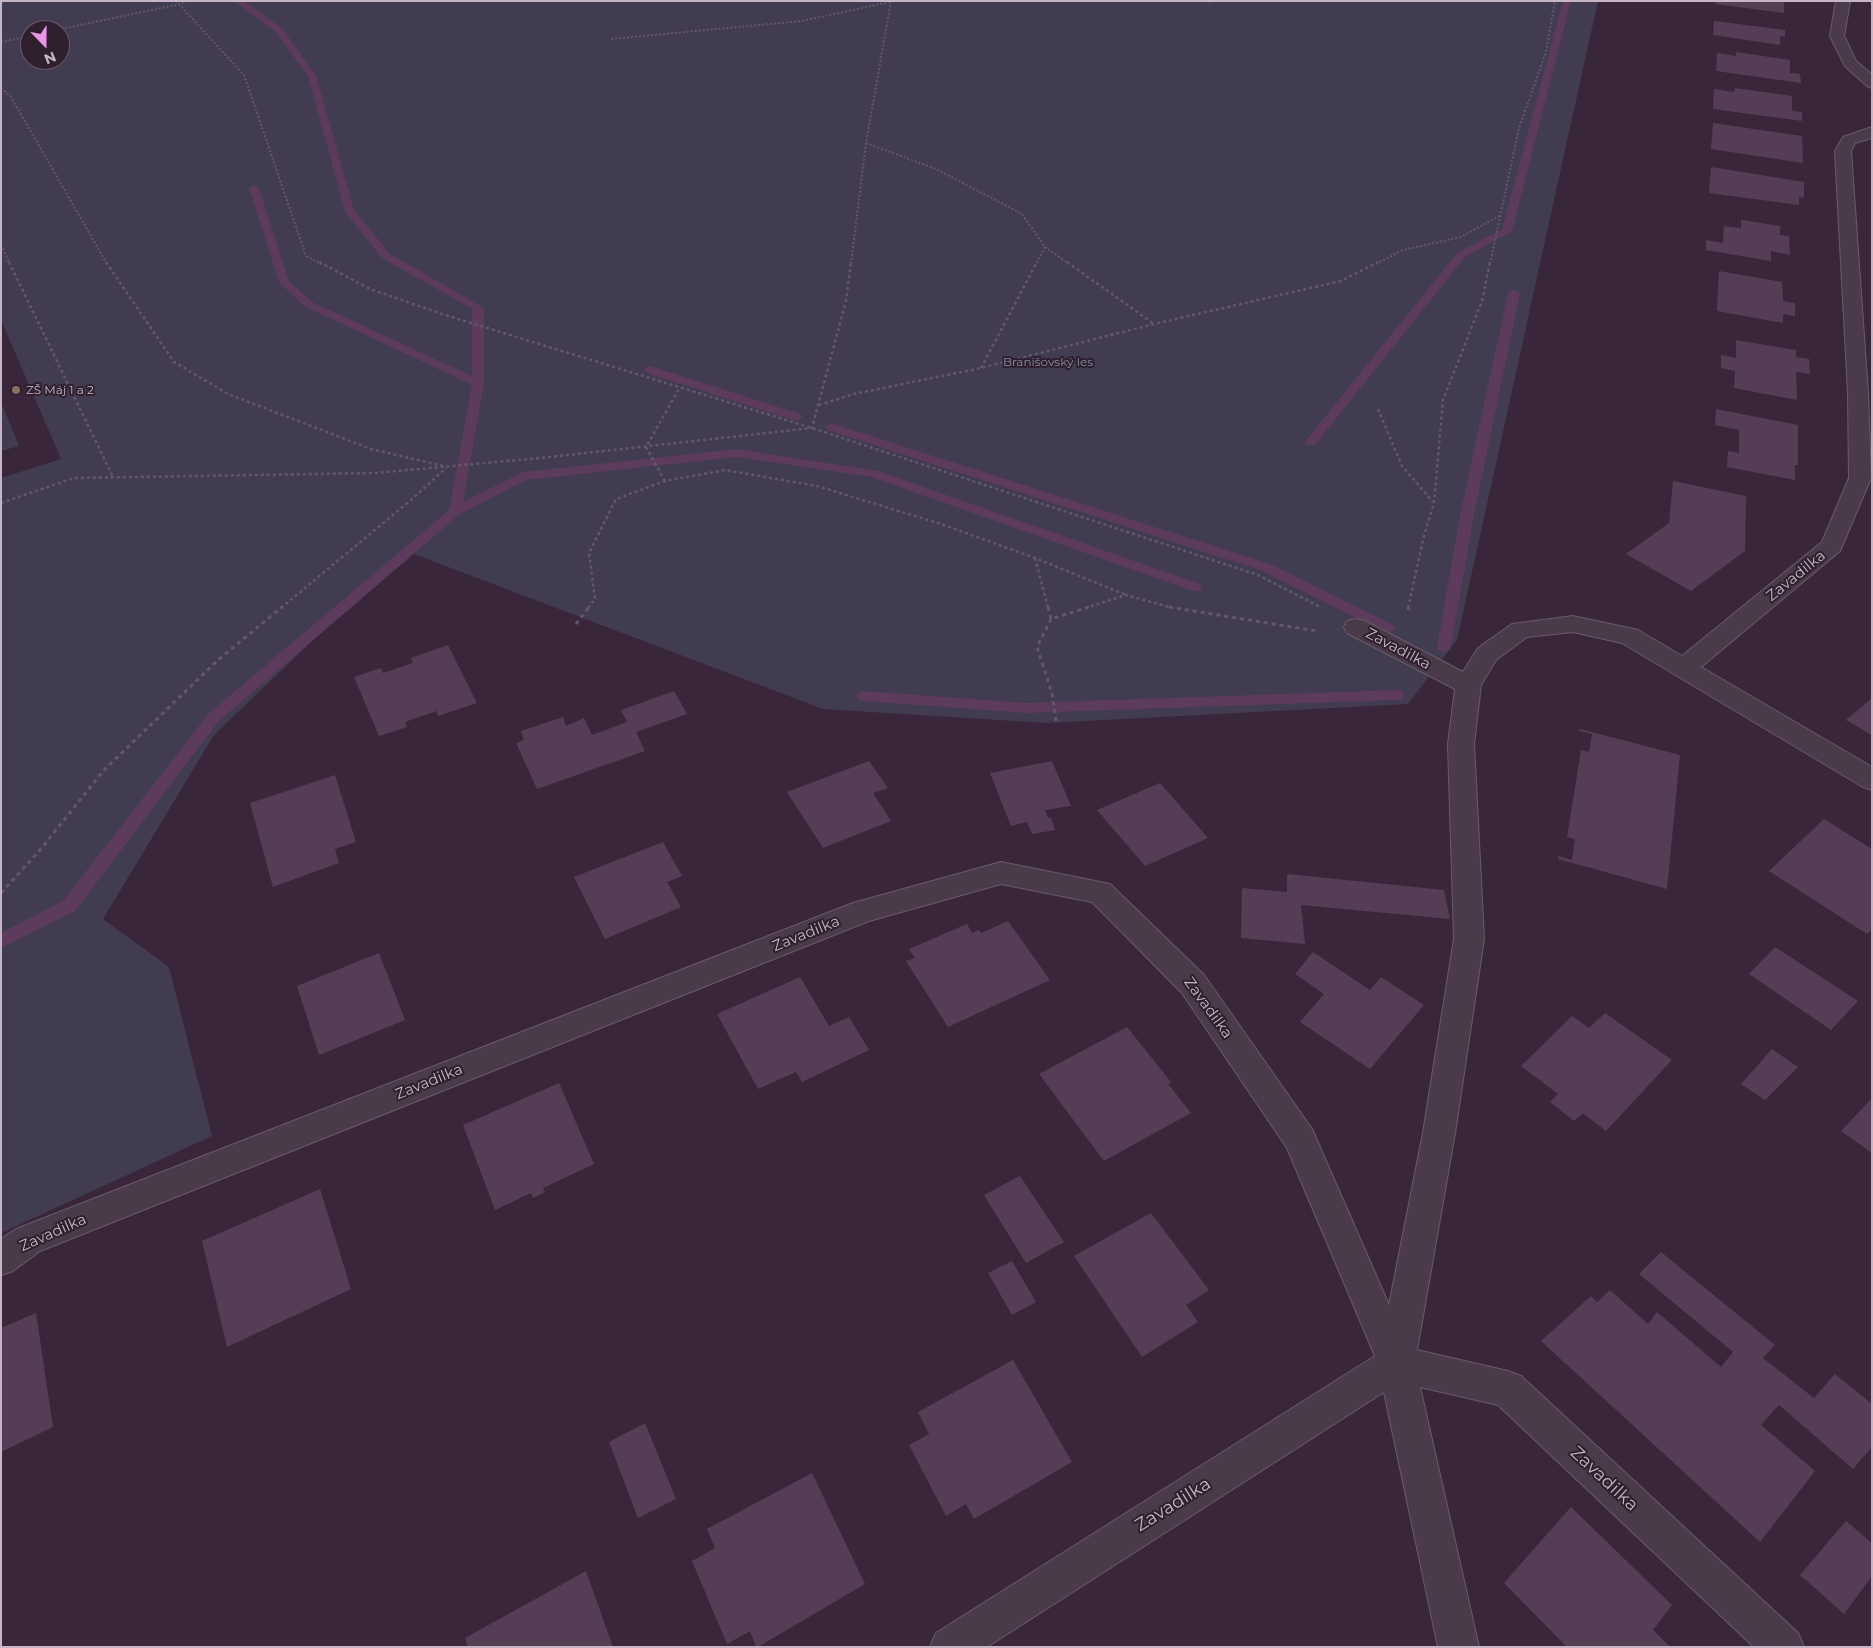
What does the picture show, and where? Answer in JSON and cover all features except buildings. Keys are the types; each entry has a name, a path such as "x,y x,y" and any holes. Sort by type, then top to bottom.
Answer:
{"street":[{"path":"1843,1 1837,36 1850,63 1872,83"},
{"name":"Zavadilka","path":"1684,668 1832,546 1860,478 1865,394 1843,151 1849,140 1872,132"},
{"name":"Zavadilka","path":"1396,1363 1439,1133 1469,939 1461,744 1468,685 1488,654 1520,630 1572,624 1628,636 1872,780"},
{"name":"Zavadilka","path":"1356,627 1468,685"},
{"name":"Zavadilka","path":"1,1259 28,1240 863,911 1001,873 1100,892 1193,984 1300,1138 1396,1363 1459,1647"},
{"name":"Zavadilka","path":"950,1647 1396,1363 1508,1389 1784,1647"}],"path":[{"path":"176,1 244,75 306,256 370,289 442,314 812,428 1258,575 1356,627"},
{"path":"70,27 180,4 186,1"},
{"path":"611,39 802,21 892,1 866,143 846,301 812,428"},
{"path":"1209,1 1211,5"},
{"path":"576,624 595,599 589,554 616,499 665,481 725,470 817,486 941,524 1036,558 1126,595 1180,610 1392,646 1434,503 1443,400 1482,301 1519,128 1546,52 1555,1"},
{"path":"1,42 20,38"},
{"path":"1,88 11,97 102,256 174,362 228,394 371,449 446,467"},
{"path":"866,143 936,169 1022,214 1045,247 1154,324"},
{"path":"819,405 854,394 981,368 1154,324 1341,281 1403,250 1461,237 1499,216"},
{"path":"1,245 113,477"},
{"path":"981,368 1045,247"},
{"path":"646,447 680,387"},
{"path":"1378,409 1402,466 1434,503"},
{"path":"1,503 74,478 375,474 646,447 812,428"},
{"path":"646,447 665,481"},
{"path":"1,893 40,850 104,770 150,724 218,660 411,500 446,467"},
{"path":"1036,558 1051,619 1037,647 1052,692 1056,721"},
{"path":"1051,619 1126,595"}],"green space":[{"name":"Branišovský les","path":"1,1 1598,1 1457,640 1408,704 1047,723 823,709 406,551 214,735 103,919 169,967 212,1136 1,1233 1,478 61,459 1,320"},
{"path":"1,402 19,446 1,451"}],"waterway":[{"path":"238,1 279,30 312,76 349,210 386,256 478,308 478,383"},
{"path":"1311,442 1461,255 1507,231 1567,1"},
{"path":"254,188 284,282 308,304 478,383"},
{"path":"1444,647 1467,515 1514,293"},
{"path":"650,370 797,417"},
{"path":"455,511 478,383"},
{"path":"831,427 1265,567 1388,628"},
{"path":"455,511 523,476 737,453 873,474 1195,587"},
{"path":"1,941 69,906 214,717 455,511"},
{"path":"864,696 1025,708 1397,695"}],"place":[{"name":"ZŠ Máj 1 a 2","path":"16,390"}]}
